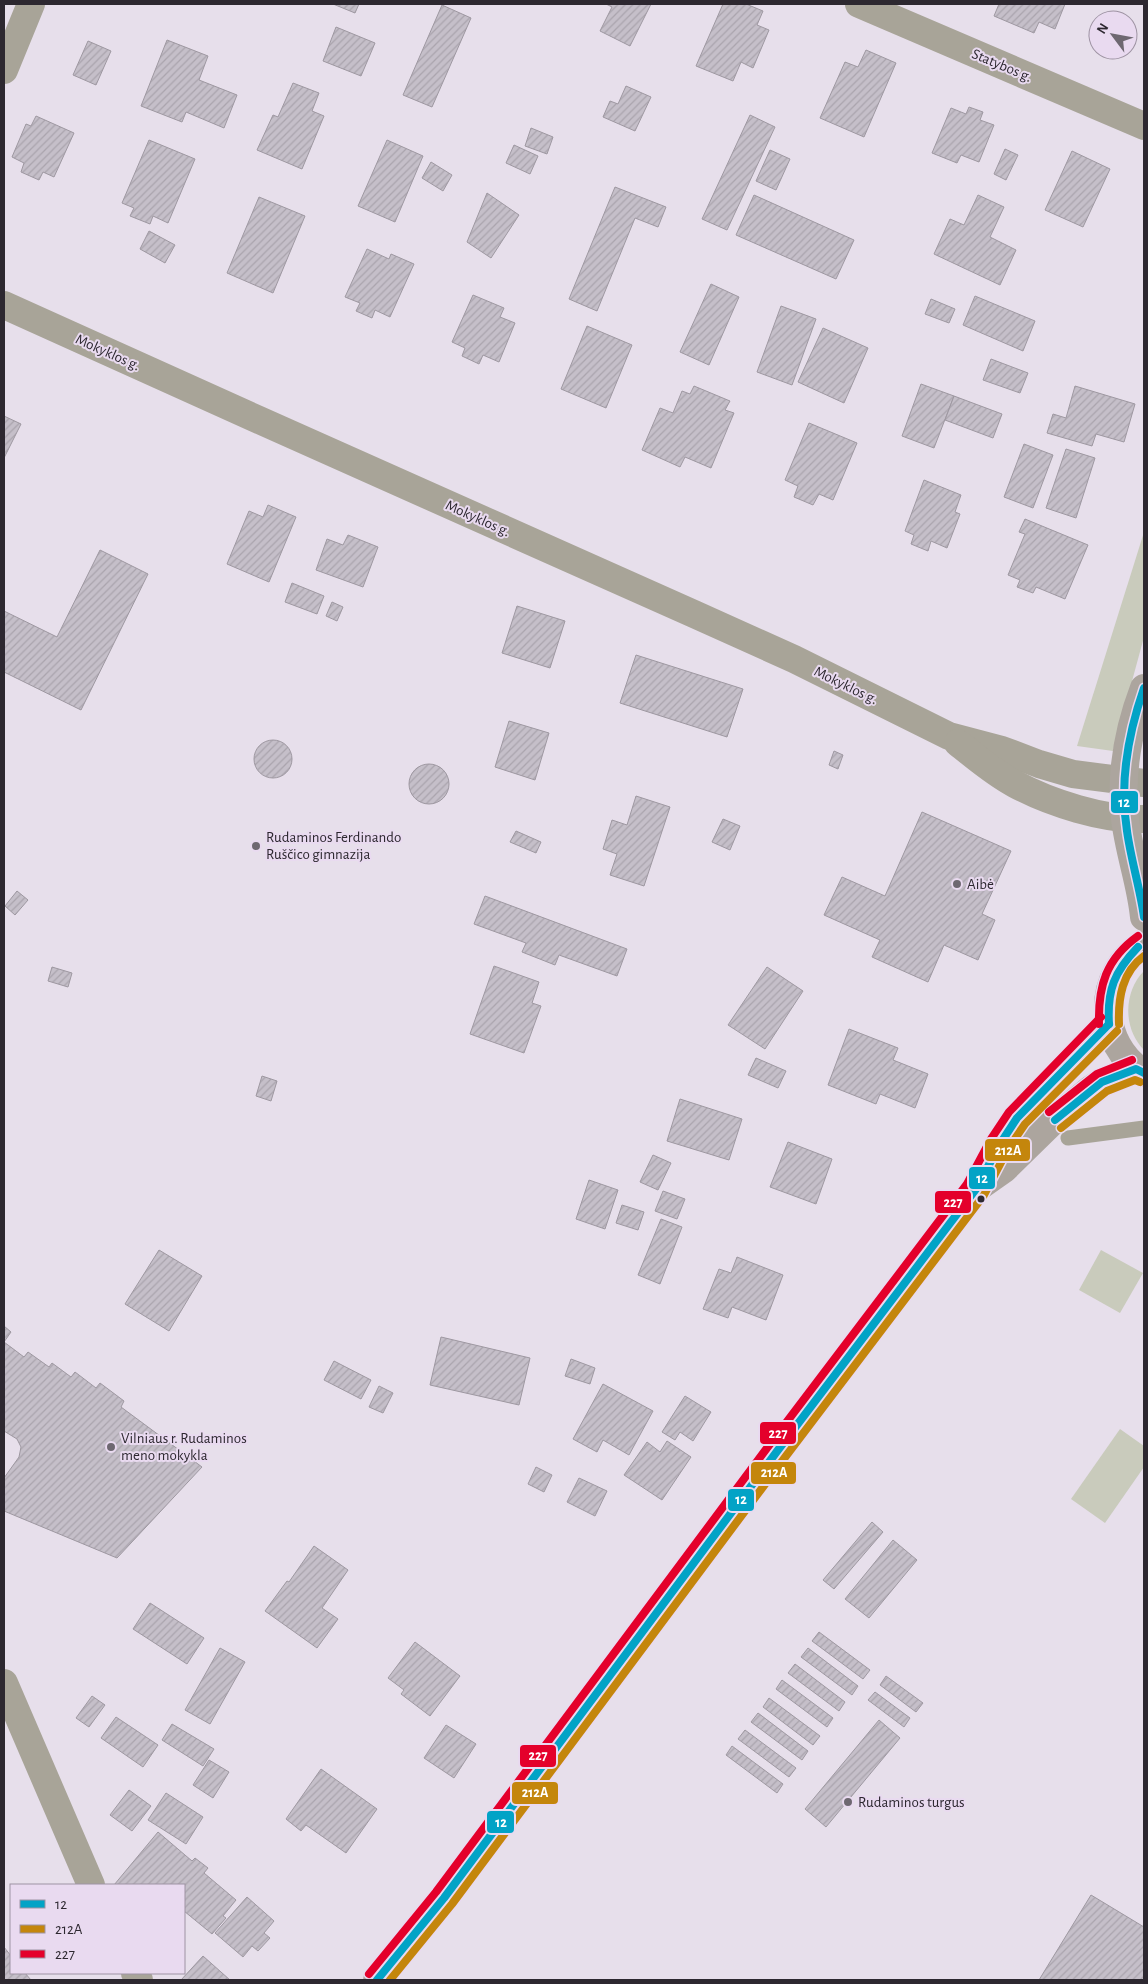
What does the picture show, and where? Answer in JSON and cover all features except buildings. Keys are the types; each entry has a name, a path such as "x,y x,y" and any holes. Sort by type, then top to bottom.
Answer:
{"main road":[{"path":"1144,688 1128,744 1134,782 1135,819 1144,917"},
{"path":"1140,1071 1124,1056 1114,1041 1108,1024 1108,1006 1110,989 1116,973 1142,937"},
{"path":"387,1977 778,1450 976,1189 991,1156 1018,1117 1093,1044 1108,1024"},
{"path":"976,1189 1004,1169 1056,1118 1090,1090 1102,1082 1140,1071"}],"street":[{"path":"4,70 31,4"},
{"name":"Statybos g.","path":"859,4 1144,126"},
{"name":"Mokyklos g.","path":"4,305 730,630 949,736 1002,750 1073,774 1134,782"},
{"name":"Mokyklos g.","path":"949,736 993,771 1015,784 1049,799 1099,815 1135,819"},
{"path":"4,1683 91,1884"}],"lane":[{"path":"1068,1138 1144,1128"}],"shaded area":[{"path":"1144,532 1144,637 1113,751 1077,746"},
{"path":"1144,971 1144,1050 1132,1032 1128,1011 1132,989"},
{"path":"1101,1250 1143,1273 1120,1313 1079,1290"},
{"path":"1120,1429 1144,1446 1144,1467 1105,1523 1071,1499"}],"transit line":[{"name":"12","path":"1144,688 1129,741 1124,794 1129,842 1144,917"},
{"name":"227","path":"1099,1024 1100,997 1106,974 1118,954 1138,936"},
{"name":"12","path":"1109,1024 1109,1001 1114,982 1123,965 1138,947"},
{"name":"212A","path":"1119,1024 1119,1005 1123,986 1131,970 1144,956"},
{"name":"227","path":"369,1974 436,1892 770,1444 967,1184 991,1139 1009,1112 1101,1017"},
{"name":"12","path":"377,1980 444,1898 778,1450 976,1189 1000,1144 1017,1118 1109,1024"},
{"name":"212A","path":"390,1980 452,1904 786,1456 984,1195 1008,1149 1025,1124 1117,1031"},
{"name":"227","path":"1049,1112 1097,1074 1132,1060"},
{"name":"12","path":"1055,1120 1102,1082 1136,1069 1144,1073"},
{"name":"212A","path":"1061,1128 1107,1091 1135,1080 1140,1082"}],"place":[{"name":"Rudaminos Ferdinando Ruščico gimnazija","path":"256,846"},
{"name":"Aibė","path":"957,884"},
{"name":"Vilniaus r. Rudaminos meno mokykla","path":"111,1447"},
{"name":"Rudaminos turgus","path":"848,1802"}]}
